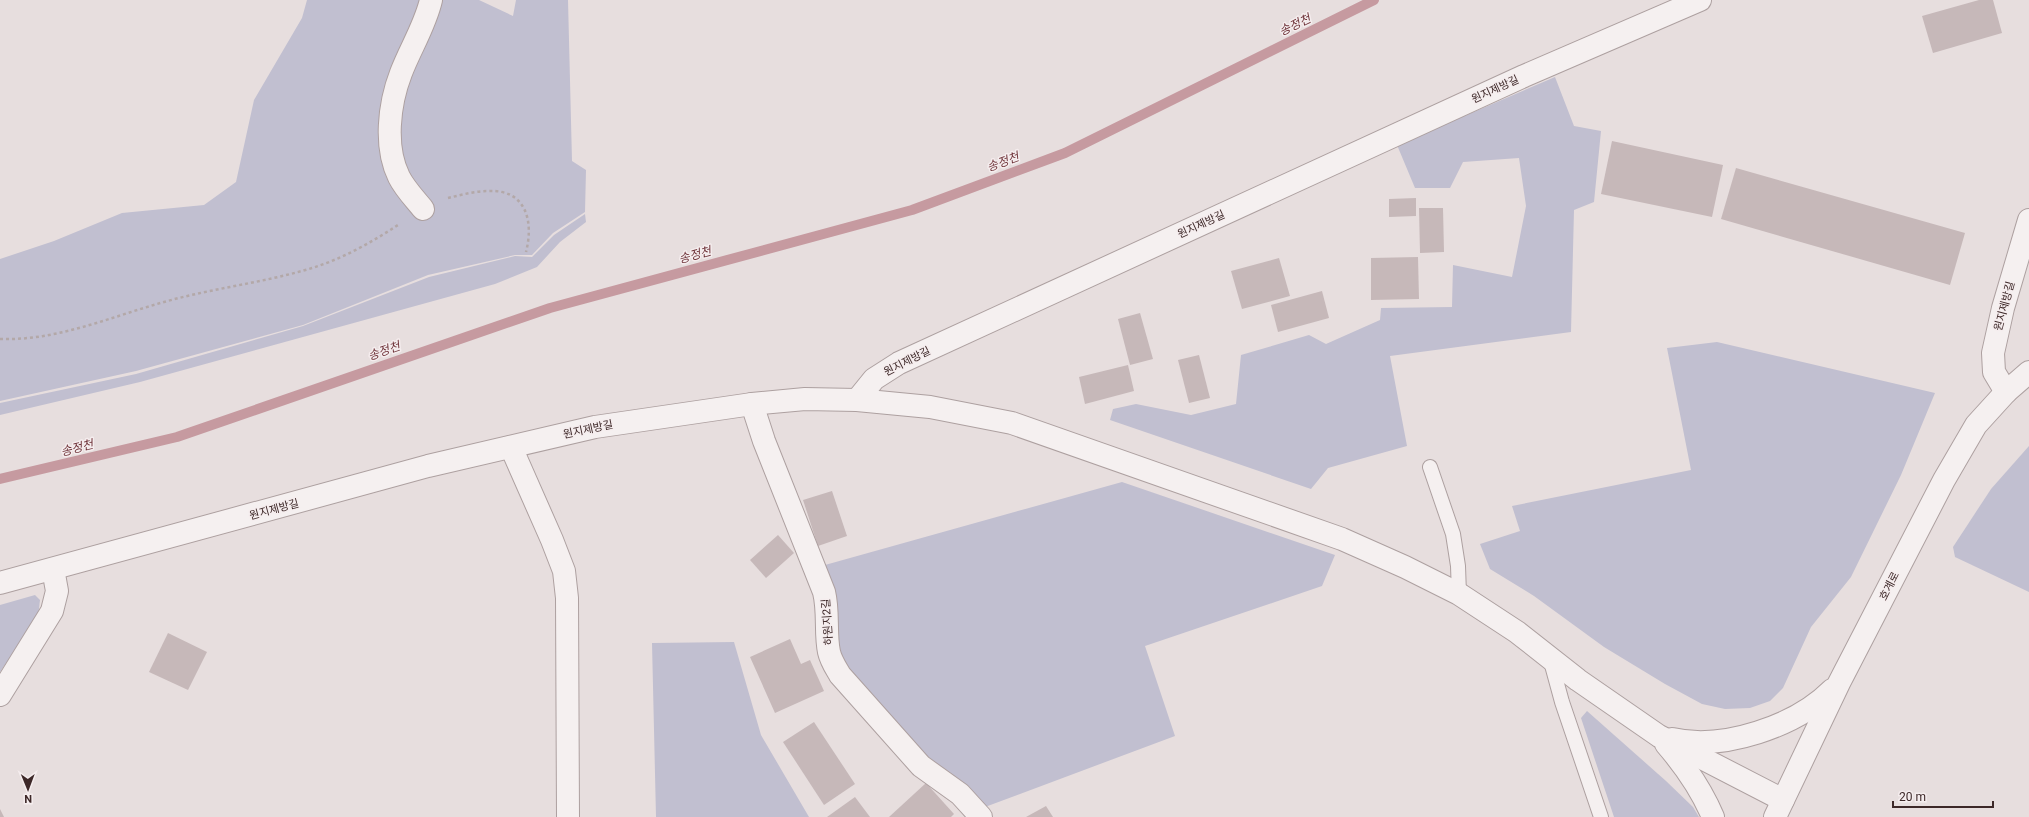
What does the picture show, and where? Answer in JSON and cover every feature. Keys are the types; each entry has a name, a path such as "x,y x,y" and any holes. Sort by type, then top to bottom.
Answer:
{"street":[{"path":"423,209 399,176 391,145 390,121 400,74 424,22 432,0"},
{"name":"원지제방길","path":"0,583 428,466 595,426 752,404 805,400 858,400 874,379 899,363 1524,76 1700,0"},
{"name":"원지제방길","path":"2006,392 1994,372 1993,353 2001,316 2029,220"},
{"name":"호계로","path":"1779,809 1839,683 1944,480 1972,431 2006,392 2029,372"},
{"path":"858,400 930,407 1012,423 1342,539 1405,567 1459,594 1517,632 1578,680 1659,736 1779,809"},
{"name":"하원지2길","path":"752,404 764,441 824,592 827,606 829,651 832,661 840,675 921,766 960,794 981,817"},
{"path":"511,447 564,571 567,598 568,817"},
{"path":"0,695 52,611 57,591 53,569"},
{"path":"1659,736 1678,741 1712,741 1762,732 1812,707 1839,683"},
{"path":"1659,736 1685,768 1700,791 1713,817"}],"lane":[{"path":"1430,467 1453,534 1458,566 1459,594"},
{"path":"1549,658 1568,723 1601,817"}],"path":[{"path":"0,339 18,340 85,327 165,302 267,280 313,268 357,248 423,209 446,199 488,190 502,191 514,196 528,216 529,234 526,252"}],"shaded area":[{"path":"307,0 479,0 513,16 516,0 568,0 572,161 586,170 585,212 553,233 532,255 515,255 428,275 303,325 136,371 0,401 0,259 54,241 122,213 204,205 236,182 254,100 302,18"},
{"path":"1555,77 1574,126 1601,131 1594,202 1574,210 1571,332 1390,356 1407,446 1328,468 1311,489 1110,420 1113,409 1136,404 1191,415 1236,404 1241,355 1309,335 1326,344 1380,320 1381,308 1452,307 1453,265 1512,277 1526,206 1519,158 1463,162 1450,188 1415,188 1397,145"},
{"path":"585,214 586,222 560,242 537,267 495,284 140,382 0,415 0,403 136,374 303,326 429,277 515,256 532,257 554,235"},
{"path":"1717,342 1935,393 1901,475 1851,577 1811,627 1783,688 1770,701 1750,708 1725,709 1702,704 1665,684 1604,647 1534,596 1490,569 1480,544 1520,531 1512,506 1691,470 1667,348"},
{"path":"2029,446 2029,592 1955,557 1953,547 1991,489"},
{"path":"1122,482 1335,555 1322,586 1145,646 1175,736 985,807 920,752 847,674 837,648 833,590 825,565"},
{"path":"35,595 40,600 38,617 0,672 0,605"},
{"path":"734,642 761,735 809,817 656,817 652,643"},
{"path":"1587,711 1666,781 1693,807 1699,817 1614,817 1581,718"}],"building":[{"path":"1979,0 1993,0 2002,33 1933,53 1922,16"},
{"path":"1612,141 1723,165 1712,217 1601,194"},
{"path":"1736,168 1965,233 1950,285 1721,219"},
{"path":"1416,198 1416,216 1389,217 1389,199"},
{"path":"1419,208 1443,208 1444,252 1420,253"},
{"path":"1418,257 1419,299 1371,300 1371,258"},
{"path":"1279,258 1290,296 1242,309 1231,271"},
{"path":"1322,291 1329,318 1278,332 1271,305"},
{"path":"1140,313 1153,359 1130,365 1118,319"},
{"path":"1199,355 1210,398 1189,403 1178,360"},
{"path":"1128,365 1134,391 1085,404 1079,377"},
{"path":"832,491 847,536 818,546 803,500"},
{"path":"778,535 794,553 766,578 750,560"},
{"path":"168,633 207,652 188,690 149,672"},
{"path":"790,639 801,664 810,660 824,691 775,713 750,657"},
{"path":"814,722 855,784 824,805 783,742"},
{"path":"926,783 954,814 951,817 889,817"},
{"path":"855,797 870,817 827,817"},
{"path":"1046,806 1053,817 1026,817"},
{"path":"0,809 4,817 0,817"}],"waterway":[{"name":"송정천","path":"0,479 177,437 550,308 912,210 1065,153 1374,0"}]}
